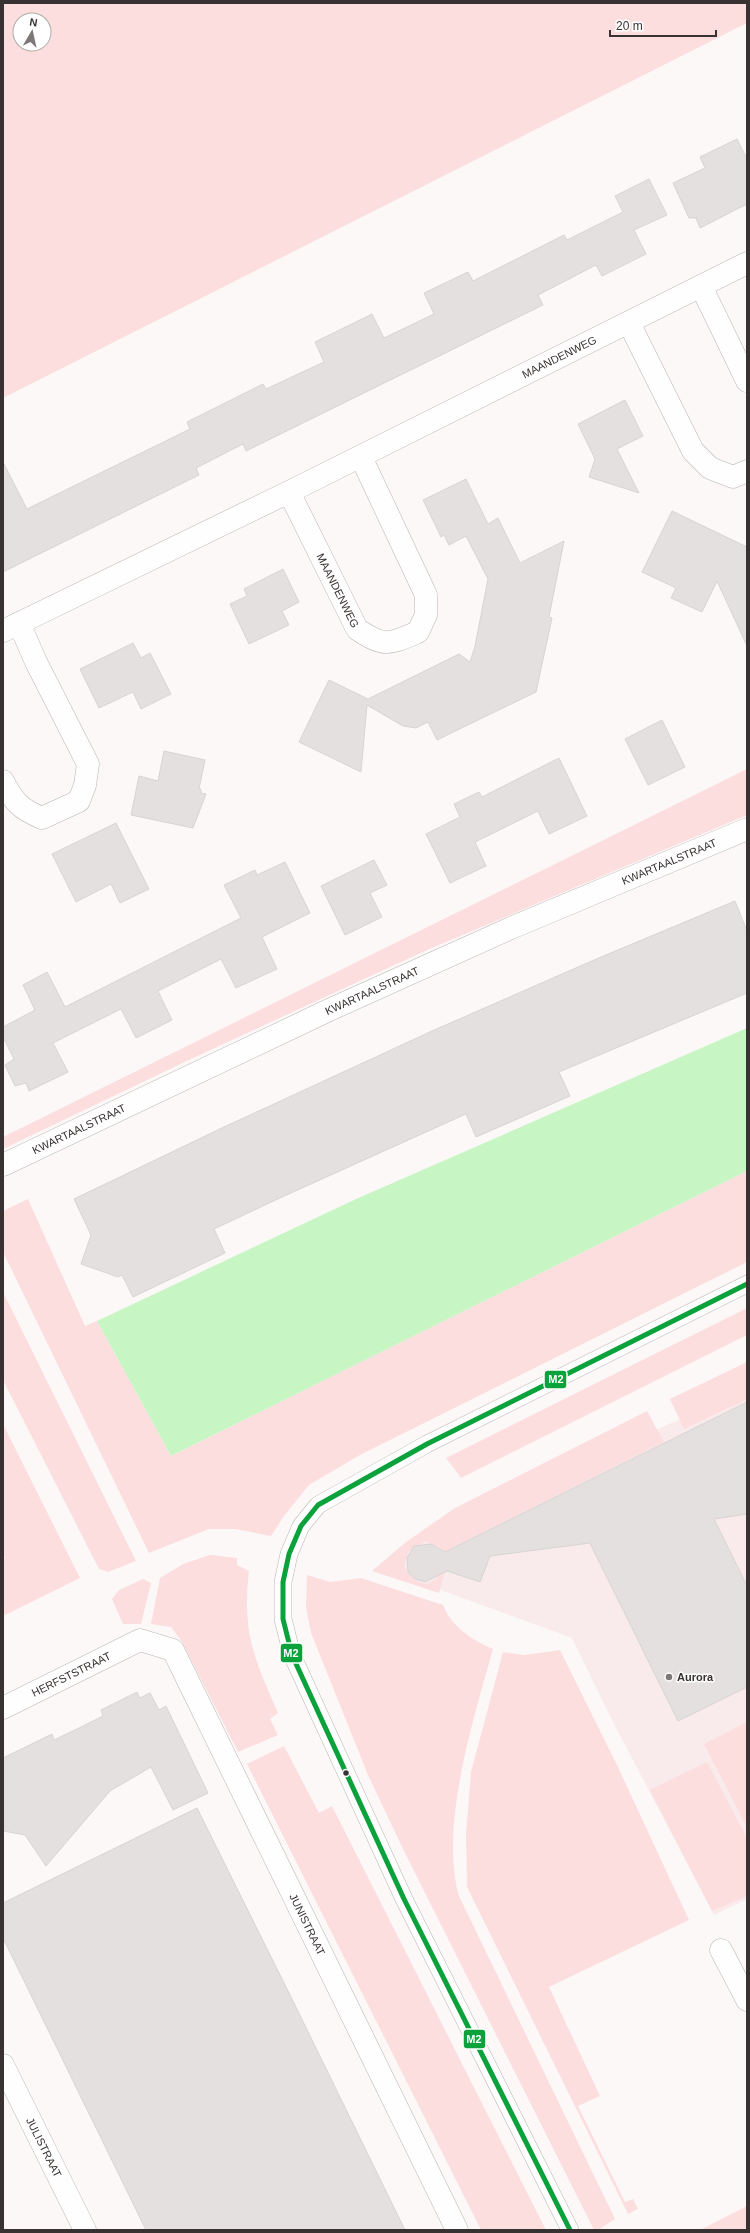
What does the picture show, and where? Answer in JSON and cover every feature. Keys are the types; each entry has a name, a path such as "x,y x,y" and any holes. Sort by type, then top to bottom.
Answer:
{"street":[{"name":"MAANDENWEG","path":"3,781 11,798 24,810 42,818 79,801 88,764 36,662 11,627 361,457 747,264"},
{"path":"701,286 747,381"},
{"path":"629,323 693,451 710,468 733,477 747,471"},
{"name":"MAANDENWEG","path":"289,492 357,629 371,639 390,644 418,632 426,615 426,596 361,457"},
{"name":"KWARTAALSTRAAT","path":"3,1165 327,1011 511,928 747,830"},
{"name":"HERFSTSTRAAT","path":"3,1708 140,1640"},
{"name":"JUNISTRAAT","path":"140,1640 173,1650 457,2230"},
{"path":"721,1950 747,2000"},
{"name":"JULISTRAAT","path":"3,2065 85,2230"}],"lane":[{"path":"570,2230 404,1899 292,1655 283,1619 283,1582 289,1554 301,1526 318,1505 431,1442 747,1284"}],"shaded area":[{"path":"3,3 747,3 747,23 3,398"},
{"path":"747,769 747,815 427,950 191,1059 3,1149 3,1137"},
{"path":"747,1028 747,1171 171,1456 97,1321 356,1199"},
{"path":"747,1171 747,1262 360,1455 309,1485 284,1516 271,1536 235,1529 209,1529 149,1553 3,1252 3,1211 28,1199 85,1326 97,1321 171,1456"},
{"path":"3,1292 136,1561 108,1572 99,1569 3,1380"},
{"path":"747,1308 747,1335 461,1478 446,1458"},
{"path":"747,1362 747,1399 684,1429 670,1399"},
{"name":"Aurora","path":"747,1389 747,1899 714,1915 610,1716 572,1638 389,1571 421,1536"},
{"path":"647,1411 664,1442 445,1552 426,1541 408,1552 404,1567 416,1581 427,1584 437,1579 438,1570 445,1572 439,1593 372,1571 406,1542 455,1508"},
{"path":"3,1424 80,1578 3,1616 3,1559 5,1558 3,1553"},
{"path":"210,1555 237,1558 237,1565 249,1571 247,1612 252,1645 262,1676 278,1713 270,1719 278,1735 238,1752 182,1642 171,1627 151,1624 160,1578 183,1564"},
{"path":"307,1575 330,1582 361,1578 443,1605 457,1626 470,1637 493,1649 461,1772 456,1805 453,1838 454,1868 459,1896 615,2219 598,2230 594,2230 403,1849 368,1775 311,1633 306,1607"},
{"path":"143,1579 151,1583 141,1624 123,1624 112,1599 119,1590"},
{"path":"560,1650 618,1767 689,1920 549,1987 600,2096 578,2106 625,2202 633,2199 638,2209 628,2214 467,1887 466,1834 471,1772 503,1652 525,1655"},
{"path":"747,1722 747,1827 704,1744"},
{"path":"284,1746 319,1813 332,1806 546,2230 481,2230 247,1764"},
{"path":"707,1762 747,1838 747,1896 712,1911 650,1790"},
{"path":"747,2206 747,2230 700,2230"}],"building":[{"path":"737,139 747,159 747,204 700,228 696,218 689,218 673,183 705,168 700,157"},
{"path":"649,179 667,215 634,230 646,254 602,276 596,265 538,295 543,305 246,451 243,444 196,468 199,475 3,572 3,462 27,509 190,429 187,422 263,384 266,389 324,362 315,342 372,314 384,338 434,314 424,293 468,272 473,281 564,235 567,240 623,212 615,196"},
{"path":"625,400 643,436 617,449 639,493 589,477 595,459 578,424"},
{"path":"466,479 488,524 498,518 520,563 564,541 549,617 552,618 536,692 437,740 428,722 416,728 403,726 367,705 361,772 299,742 329,680 368,699 459,654 470,662 475,646 488,579 466,536 449,545 444,535 441,537 423,500"},
{"path":"672,511 747,547 747,646 717,581 702,612 671,598 676,588 642,572"},
{"path":"283,569 299,602 282,611 289,625 249,644 230,604 247,596 244,589"},
{"path":"133,643 141,658 150,653 171,694 141,709 133,692 99,708 80,669"},
{"path":"662,720 685,767 648,785 625,739"},
{"path":"164,751 205,760 199,789 201,789 201,793 206,794 193,828 131,815 139,776 158,781"},
{"path":"559,758 587,816 549,834 538,811 475,842 486,866 450,883 426,834 460,817 454,804 479,792 482,797"},
{"path":"116,823 149,889 120,903 111,884 76,902 52,854"},
{"path":"374,860 387,885 370,893 382,917 345,935 321,886"},
{"path":"285,862 310,913 262,937 277,969 236,988 221,959 158,991 172,1020 136,1038 121,1009 53,1043 68,1072 29,1091 26,1083 15,1086 5,1065 14,1059 3,1037 3,1027 35,1010 23,985 47,972 65,1007 241,918 224,885 255,870 257,875"},
{"path":"735,901 747,931 747,993 559,1072 570,1096 476,1137 466,1114 282,1197 214,1229 225,1253 133,1297 122,1275 118,1277 81,1264 91,1235 74,1199 224,1127 432,1031 594,960"},
{"path":"747,1402 747,1514 714,1519 747,1586 747,1687 678,1721 590,1543 490,1556 480,1582 447,1571 425,1582 415,1579 408,1572 407,1558 414,1546 431,1544 445,1552"},
{"path":"137,1692 140,1698 150,1693 159,1710 166,1706 208,1793 173,1810 151,1767 110,1791 46,1866 25,1835 3,1831 3,1758 52,1734 54,1740 79,1728 103,1716 101,1710"},
{"path":"197,1808 405,2230 146,2230 3,1938 3,1903"}],"transit line":[{"name":"M2","path":"570,2230 404,1899 292,1655 283,1619 283,1582 289,1554 301,1526 318,1505 427,1444 747,1284"}],"place":[{"name":"Aurora","path":"669,1677"}]}
